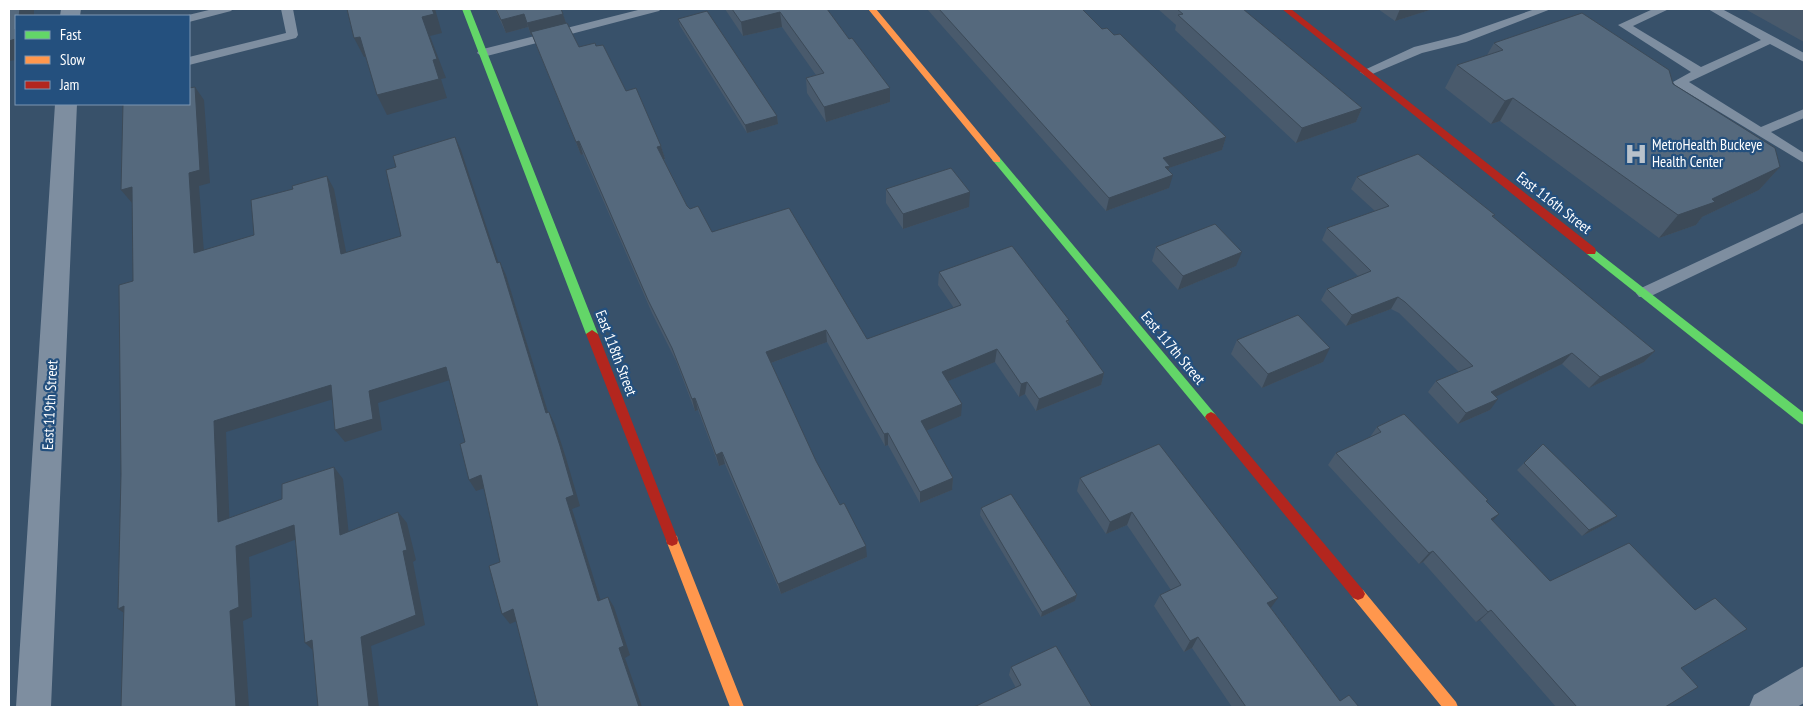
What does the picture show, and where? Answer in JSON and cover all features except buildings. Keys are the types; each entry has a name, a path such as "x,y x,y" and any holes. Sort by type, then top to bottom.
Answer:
{"street":[{"name":"East 118th Street","path":"466,9 737,707"},
{"name":"East 117th Street","path":"872,9 1451,707"},
{"name":"East 116th Street","path":"1286,9 1804,420"},
{"name":"East 119th Street","path":"33,707 66,105"},
{"path":"1766,707 1804,683"}],"lane":[{"path":"190,18 226,9"},
{"path":"190,61 292,35 287,9"},
{"path":"483,53 655,9"},
{"path":"1366,72 1418,50 1462,39 1545,9"},
{"path":"1663,9 1624,25 1700,72"},
{"path":"1714,9 1804,58"},
{"path":"1770,40 1679,82 1804,159"},
{"path":"1760,132 1804,113"},
{"path":"1644,293 1804,217"}],"traffic: fast":[{"path":"466,9 592,334"},
{"path":"997,160 1211,417"},
{"path":"1591,251 1804,420"}],"traffic: slow":[{"path":"872,9 997,160"},
{"path":"672,540 737,707"},
{"path":"1358,594 1451,707"}],"traffic: jam":[{"path":"1286,9 1591,251"},
{"path":"592,334 672,540"},
{"path":"1211,417 1358,594"}],"place":[{"name":"MetroHealth Buckeye Health Center","path":"1636,154"}]}
